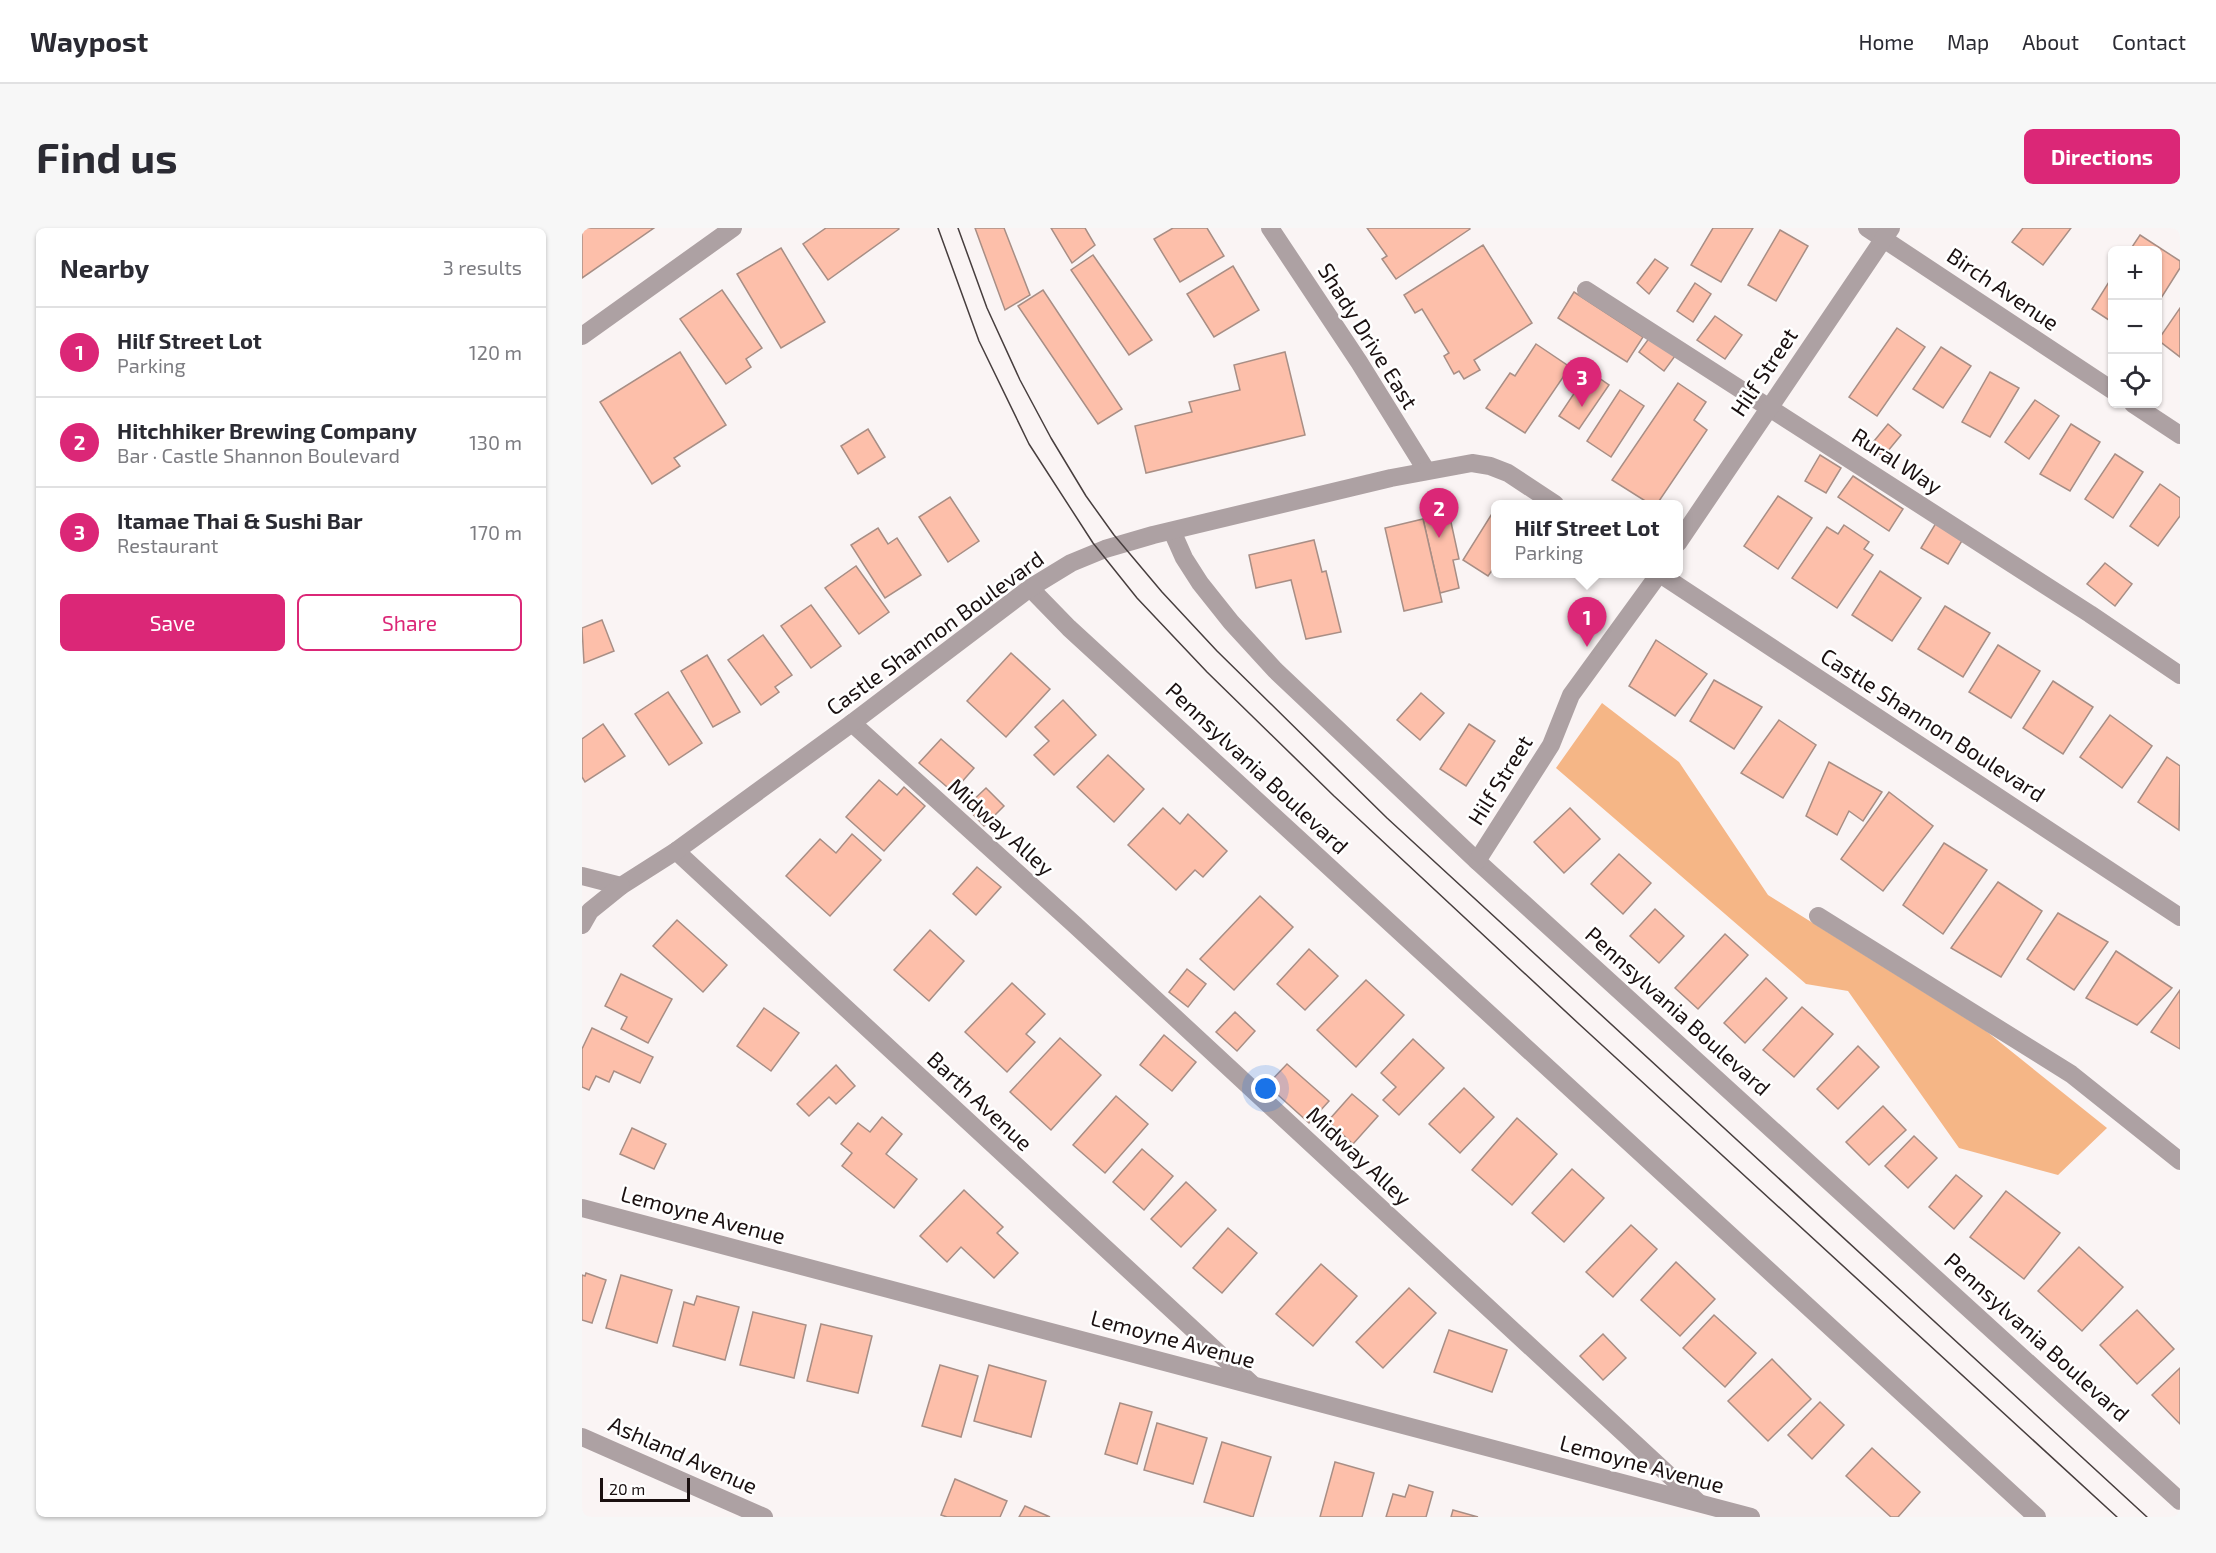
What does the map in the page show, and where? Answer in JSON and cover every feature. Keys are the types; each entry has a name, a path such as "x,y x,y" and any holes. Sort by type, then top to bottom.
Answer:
{"street":[{"path":"582,336 733,228"},
{"name":"Shady Drive East","path":"1270,228 1359,362 1426,470"},
{"name":"Birch Avenue","path":"1867,228 1887,233 2108,387"},
{"name":"Hilf Street","path":"1683,536 1887,233"},
{"name":"Rural Way","path":"1586,290 2090,614 2180,675"},
{"path":"2139,408 2180,435"},
{"name":"Castle Shannon Boulevard","path":"582,925 590,911 621,886 676,851 852,723 1030,588 1071,563 1133,540 1426,470 1472,463 1490,466 1508,473 1549,500"},
{"name":"Pennsylvania Boulevard","path":"1172,531 1184,558 1200,583 1231,622 1275,669 1477,861 2180,1501"},
{"name":"Hilf Street","path":"1477,861 1551,744 1572,695 1656,578"},
{"name":"Castle Shannon Boulevard","path":"1668,578 2180,917"},
{"name":"Pennsylvania Boulevard","path":"1030,588 1078,636 2037,1517"},
{"name":"Midway Alley","path":"852,723 1075,925 1700,1504"},
{"name":"Barth Avenue","path":"676,851 1253,1385"},
{"path":"582,876 621,886"},
{"path":"1818,916 2072,1074 2180,1161"},
{"name":"Lemoyne Avenue","path":"582,1208 1751,1517"},
{"name":"Ashland Avenue","path":"582,1437 764,1517"}],"shaded area":[{"path":"1602,703 1679,762 1768,895 1986,1031 2107,1128 2058,1175 1959,1148 1848,991 1806,984 1556,768"}],"building":[{"path":"582,228 654,228 582,278"},
{"path":"826,228 899,229 828,280 803,244"},
{"path":"975,228 1004,228 1030,295 1005,310"},
{"path":"1051,228 1085,228 1095,245 1072,263"},
{"path":"1173,228 1207,228 1224,256 1180,282 1154,239"},
{"path":"1367,228 1470,229 1396,279 1382,259 1387,256"},
{"path":"1713,228 1753,228 1721,282 1691,265"},
{"path":"2023,228 2071,228 2043,265 2012,242"},
{"path":"1780,230 1808,246 1776,301 1748,285"},
{"path":"2140,235 2157,246 2133,246"},
{"path":"1483,245 1532,323 1474,360 1480,370 1464,379 1459,371 1454,374 1444,356 1449,353 1422,309 1415,313 1404,295"},
{"path":"781,248 825,322 781,348 737,274"},
{"path":"2162,249 2180,261 2180,268 2162,297"},
{"path":"1093,255 1152,340 1129,355 1071,270"},
{"path":"1655,259 1668,268 1649,294 1637,283"},
{"path":"1233,266 1259,310 1214,337 1187,294"},
{"path":"1695,283 1711,294 1693,322 1677,311"},
{"path":"2108,283 2108,319 2092,309"},
{"path":"722,290 762,348 746,359 751,367 726,384 680,319"},
{"path":"1043,290 1122,409 1098,424 1018,306"},
{"path":"1574,292 1643,337 1627,362 1558,318"},
{"path":"2180,308 2180,357 2162,343 2162,334"},
{"path":"1715,316 1742,335 1725,359 1697,340"},
{"path":"1897,328 1925,347 1877,416 1849,397"},
{"path":"1650,337 1675,356 1664,371 1639,352"},
{"path":"1536,344 1570,367 1525,433 1486,408 1510,373 1515,376"},
{"path":"1941,347 1971,366 1943,408 1913,389"},
{"path":"680,352 726,425 674,458 680,466 652,484 600,402"},
{"path":"1285,352 1305,435 1146,473 1135,426 1192,412 1189,402 1240,390 1234,365"},
{"path":"1589,371 1609,385 1579,429 1559,416"},
{"path":"1990,372 2019,388 1990,437 1962,422"},
{"path":"1678,383 1706,402 1694,420 1707,430 1660,500 1644,500 1612,480"},
{"path":"1620,390 1644,406 1611,457 1587,441"},
{"path":"2035,400 2059,416 2029,459 2005,442"},
{"path":"1888,424 1901,435 1883,457 1870,446"},
{"path":"2071,424 2100,442 2070,491 2040,474"},
{"path":"868,429 885,457 858,474 841,446"},
{"path":"2115,454 2143,472 2113,518 2085,499"},
{"path":"1820,455 1841,468 1826,493 1805,481"},
{"path":"1853,476 1903,509 1889,531 1838,497"},
{"path":"2160,484 2180,498 2180,516 2158,546 2130,526"},
{"path":"1778,496 1812,518 1778,569 1744,546"},
{"path":"950,497 979,541 948,562 919,517"},
{"path":"1449,513 1459,559 1453,560 1459,588 1440,593 1423,519"},
{"path":"1491,515 1491,572 1488,576 1463,560"},
{"path":"1423,519 1442,602 1404,611 1385,528"},
{"path":"1936,523 1963,539 1948,564 1921,548"},
{"path":"1844,525 1869,542 1864,549 1873,555 1837,608 1792,578 1827,527 1838,534"},
{"path":"878,528 888,544 897,538 921,575 885,598 851,545"},
{"path":"1314,540 1322,572 1326,571 1341,632 1306,639 1291,580 1256,588 1249,555"},
{"path":"2105,563 2132,584 2115,606 2087,584"},
{"path":"856,566 889,612 859,634 825,588"},
{"path":"1880,571 1921,598 1892,641 1852,615"},
{"path":"811,605 841,646 811,668 781,626"},
{"path":"1945,606 1990,633 1963,677 1918,649"},
{"path":"602,620 614,651 584,663 582,628"},
{"path":"763,635 792,675 775,687 779,692 761,705 728,660"},
{"path":"1656,640 1707,674 1675,716 1629,686"},
{"path":"1998,645 2040,671 2011,718 1969,692"},
{"path":"1011,653 1050,689 1006,737 967,701"},
{"path":"707,655 740,712 713,727 681,671"},
{"path":"1714,680 1762,707 1734,749 1690,721"},
{"path":"2053,681 2093,707 2063,754 2023,728"},
{"path":"668,692 702,743 669,765 635,714"},
{"path":"1421,693 1444,713 1420,740 1397,720"},
{"path":"1063,700 1096,735 1054,775 1034,755 1049,741 1035,727"},
{"path":"2110,715 2152,746 2122,788 2080,757"},
{"path":"1779,720 1816,745 1783,798 1741,773"},
{"path":"603,724 625,756 585,782 582,777 582,739"},
{"path":"1469,724 1495,741 1466,786 1440,769"},
{"path":"941,739 974,768 953,792 919,763"},
{"path":"1108,755 1144,789 1114,822 1077,787"},
{"path":"2167,757 2180,766 2179,830 2138,802"},
{"path":"1829,762 1882,792 1863,821 1849,811 1837,835 1806,816"},
{"path":"879,780 897,795 904,787 925,806 884,851 846,817"},
{"path":"986,788 1004,806 984,826 966,807"},
{"path":"1889,792 1933,826 1883,891 1841,859"},
{"path":"1163,808 1180,824 1188,814 1227,851 1203,877 1195,870 1176,890 1128,845"},
{"path":"1570,808 1600,839 1564,873 1534,842"},
{"path":"852,834 881,860 830,916 786,876 820,839 836,853"},
{"path":"1944,843 1987,870 1943,934 1903,905"},
{"path":"1619,854 1651,883 1623,914 1591,884"},
{"path":"977,867 1001,887 976,915 953,894"},
{"path":"1998,882 2042,911 2001,977 1951,948"},
{"path":"1260,896 1293,927 1234,990 1200,959"},
{"path":"1655,909 1684,936 1659,963 1630,936"},
{"path":"2058,913 2108,942 2074,990 2027,959"},
{"path":"677,920 727,965 703,992 653,946"},
{"path":"930,930 964,961 929,1001 894,970"},
{"path":"1725,934 1748,955 1698,1009 1675,988"},
{"path":"1309,949 1338,976 1305,1010 1277,984"},
{"path":"2116,951 2172,988 2137,1025 2086,998"},
{"path":"1187,969 1206,984 1188,1007 1169,992"},
{"path":"621,974 672,999 648,1043 621,1029 627,1017 605,1006"},
{"path":"1766,978 1787,998 1745,1043 1724,1023"},
{"path":"1366,980 1404,1015 1356,1067 1317,1030"},
{"path":"1012,983 1045,1014 1026,1034 1035,1042 1007,1072 965,1032"},
{"path":"2180,990 2180,1049 2151,1032"},
{"path":"1802,1007 1833,1034 1794,1077 1763,1050"},
{"path":"764,1008 799,1033 771,1071 737,1046"},
{"path":"1235,1012 1255,1031 1237,1051 1216,1032"},
{"path":"592,1028 653,1057 640,1083 614,1071 609,1082 596,1076 589,1090 582,1087 582,1049"},
{"path":"1164,1035 1196,1062 1172,1091 1140,1065"},
{"path":"1060,1038 1101,1075 1051,1130 1010,1092"},
{"path":"1413,1039 1444,1068 1399,1115 1383,1100 1396,1087 1381,1073"},
{"path":"1858,1046 1879,1067 1838,1109 1817,1089"},
{"path":"1287,1064 1329,1101 1309,1123 1267,1085"},
{"path":"836,1065 855,1086 836,1104 829,1097 809,1116 797,1104"},
{"path":"1464,1088 1494,1117 1460,1153 1429,1124"},
{"path":"1352,1094 1378,1116 1353,1144 1328,1121"},
{"path":"1116,1096 1148,1124 1105,1173 1073,1145"},
{"path":"1883,1106 1906,1130 1869,1165 1846,1142"},
{"path":"882,1117 902,1134 886,1154 917,1179 894,1208 842,1166 852,1153 841,1144 858,1123 870,1132"},
{"path":"1517,1118 1557,1154 1512,1205 1472,1170"},
{"path":"632,1128 666,1144 654,1169 620,1154"},
{"path":"1914,1136 1937,1158 1908,1188 1885,1166"},
{"path":"1142,1149 1173,1176 1144,1210 1113,1182"},
{"path":"1572,1169 1604,1198 1564,1242 1532,1213"},
{"path":"1956,1175 1982,1196 1954,1229 1929,1207"},
{"path":"1186,1182 1216,1210 1181,1247 1151,1219"},
{"path":"964,1190 1003,1227 997,1233 1018,1253 994,1278 961,1247 947,1262 920,1236"},
{"path":"2006,1191 2060,1233 2024,1279 1970,1237"},
{"path":"1631,1225 1657,1249 1613,1297 1586,1272"},
{"path":"1228,1228 1257,1253 1222,1293 1193,1268"},
{"path":"2079,1247 2123,1287 2082,1331 2038,1291"},
{"path":"1676,1262 1715,1299 1680,1336 1641,1300"},
{"path":"1321,1264 1357,1296 1313,1346 1276,1314"},
{"path":"586,1273 606,1280 592,1323 582,1320 582,1275 585,1276"},
{"path":"621,1275 672,1290 657,1343 606,1328"},
{"path":"1409,1288 1436,1313 1383,1368 1356,1342"},
{"path":"697,1296 739,1307 725,1360 673,1346 684,1302 694,1305"},
{"path":"2137,1310 2174,1349 2137,1384 2100,1345"},
{"path":"753,1312 806,1325 794,1378 740,1365"},
{"path":"1714,1315 1756,1353 1725,1387 1683,1348"},
{"path":"821,1324 872,1336 858,1393 807,1381"},
{"path":"1449,1330 1507,1350 1492,1392 1434,1372"},
{"path":"1603,1334 1626,1358 1603,1380 1580,1356"},
{"path":"1772,1359 1811,1399 1768,1441 1728,1401"},
{"path":"940,1365 978,1376 961,1437 922,1426"},
{"path":"989,1365 1046,1381 1031,1437 974,1421"},
{"path":"2180,1368 2180,1424 2152,1395"},
{"path":"1820,1402 1844,1425 1812,1459 1788,1435"},
{"path":"1120,1403 1152,1412 1137,1464 1105,1454"},
{"path":"1157,1423 1207,1438 1193,1484 1144,1470"},
{"path":"1222,1442 1271,1457 1253,1517 1204,1502"},
{"path":"1872,1448 1920,1492 1898,1517 1891,1517 1846,1476"},
{"path":"1335,1462 1374,1473 1362,1517 1320,1517"},
{"path":"955,1479 1007,1501 1000,1517 941,1515"},
{"path":"1409,1485 1433,1492 1426,1517 1386,1517 1393,1494 1405,1497"},
{"path":"1025,1506 1050,1517 1019,1517"},
{"path":"1453,1510 1478,1517 1451,1517"}],"tram line":[{"path":"938,228 979,341 1029,444 1093,543 1137,598 1207,672 1334,796 2117,1517"},
{"path":"958,228 987,308 1020,380 1051,438 1086,496 1114,535 1162,592 1217,651 1387,818 2147,1517"}],"place":[{"name":"Itamae Thai & Sushi Bar","path":"1582,407"},
{"name":"Hitchhiker Brewing Company","path":"1439,538"},
{"name":"Hilf Street Lot","path":"1587,647"}]}
